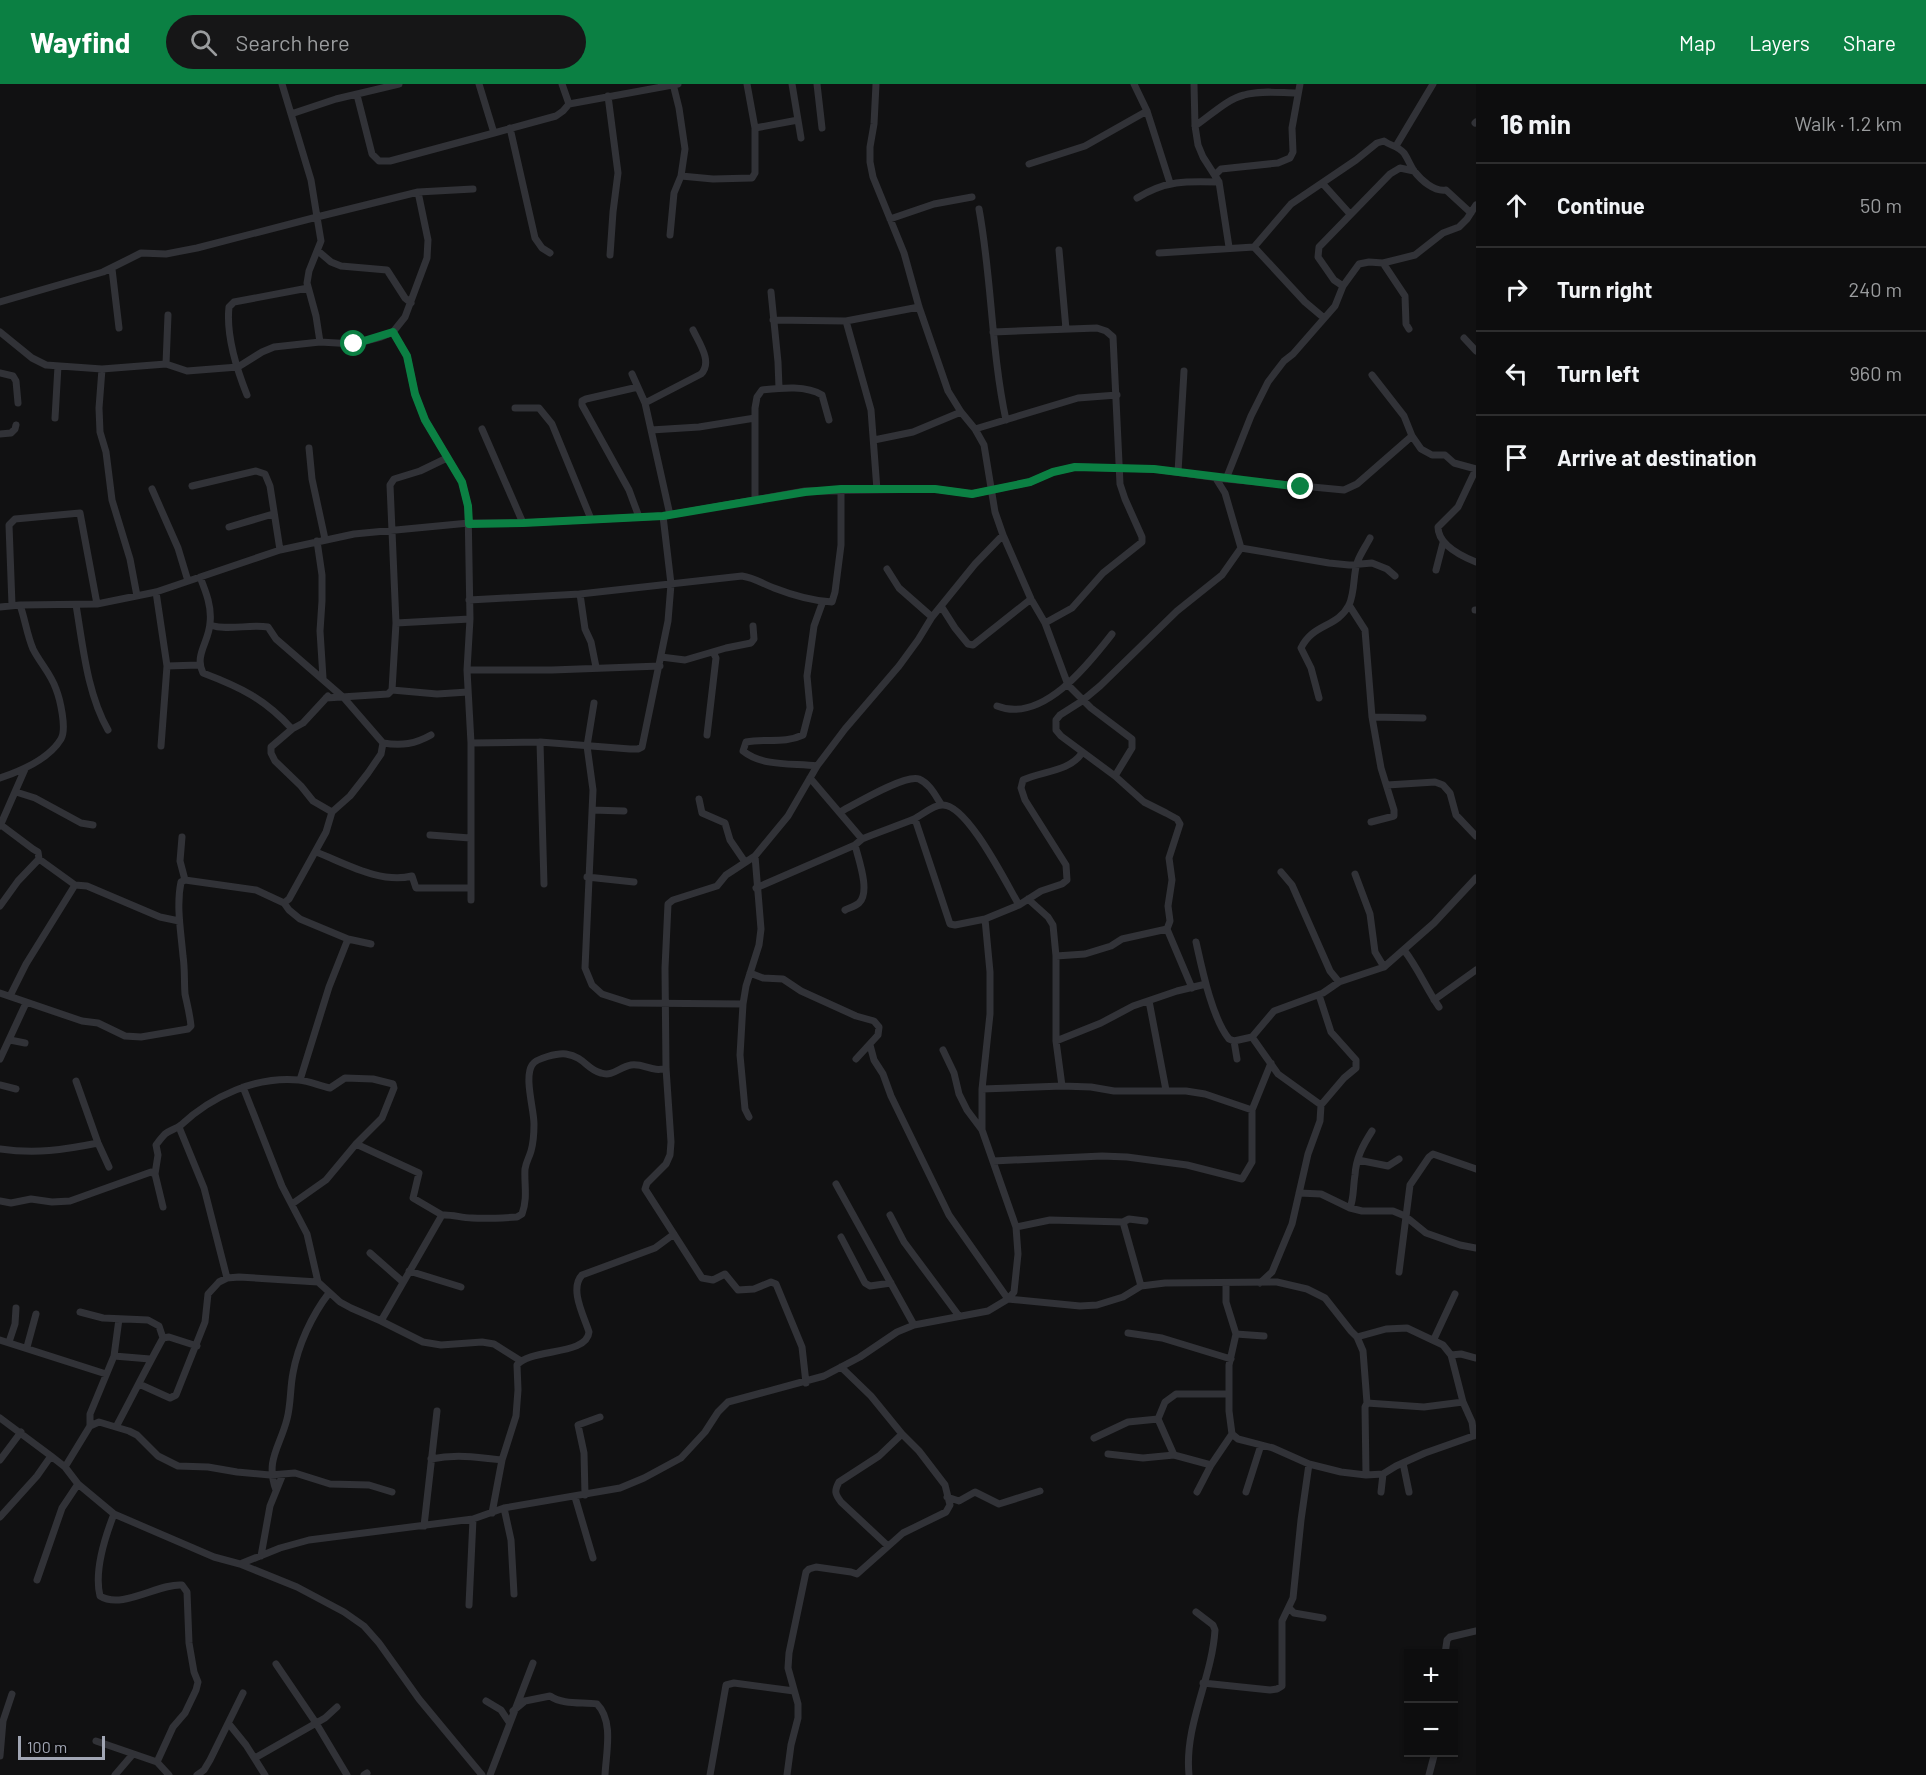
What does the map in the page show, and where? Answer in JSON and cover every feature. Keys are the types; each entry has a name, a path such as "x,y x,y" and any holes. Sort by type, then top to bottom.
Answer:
{"street":[{"path":"282,84 311,180 321,235 318,251 309,271 308,288 320,342"},
{"path":"291,114 336,99 399,84"},
{"path":"480,84 494,133"},
{"path":"562,84 569,104"},
{"path":"670,235 674,193 681,176 685,148 673,84"},
{"path":"357,95 372,154 379,161 390,161 556,116 569,104 678,84"},
{"path":"681,176 713,179 752,177 754,173 754,128 747,84"},
{"path":"792,84 801,138"},
{"path":"817,84 822,128"},
{"path":"876,84 870,162 873,177 904,253 919,307 948,391 984,445 995,512 1003,535 1031,599 1045,623 1068,684 1082,701 1132,739 1132,748 1114,776"},
{"path":"1134,84 1147,111 1170,183"},
{"path":"1194,84 1195,126 1203,157 1219,182 1229,248"},
{"path":"1215,175 1221,169 1278,163 1290,158 1293,152 1292,128 1300,84"},
{"path":"1396,146 1433,84"},
{"path":"1195,126 1229,102 1244,95 1298,93"},
{"path":"608,96 618,173 610,255"},
{"path":"1029,164 1085,146 1147,111"},
{"path":"754,128 798,120"},
{"path":"510,128 535,238 542,248 550,253"},
{"path":"1254,248 1291,204 1323,184 1377,143 1384,141 1403,152 1414,171 1431,187 1441,191 1446,190 1471,213"},
{"path":"1343,286 1334,280 1318,257 1320,247 1390,174 1400,168 1414,171"},
{"path":"1137,198 1153,188 1170,183 1219,182"},
{"path":"1323,184 1350,214"},
{"path":"0,302 112,269 141,253 166,254 197,248 418,192 473,189"},
{"path":"0,332 32,358 46,365 102,369 166,364 187,371 238,367 273,347 320,342 354,344 393,332 405,317 427,258 428,240 418,192"},
{"path":"890,219 934,204 972,197"},
{"path":"1226,479 1251,416 1268,382 1284,361 1293,354 1335,306 1343,286 1359,264 1383,263 1415,255 1443,233 1459,227 1476,205"},
{"path":"979,209 985,243 998,383 1006,420"},
{"path":"1159,253 1254,248 1324,318"},
{"path":"1059,250 1066,329"},
{"path":"318,251 340,266 387,270 405,298 411,303"},
{"path":"1383,263 1405,296 1406,324 1409,329"},
{"path":"112,269 119,328"},
{"path":"247,395 230,334 231,304 308,288"},
{"path":"771,292 779,388"},
{"path":"773,320 846,321 883,312 919,307"},
{"path":"166,364 168,315"},
{"path":"846,321 871,410 877,490"},
{"path":"993,332 1097,328 1111,333 1113,337 1120,484 1142,542 1103,573 1072,608 1045,623"},
{"path":"645,403 701,374 706,369 707,362 693,330"},
{"path":"393,332 407,356 415,394 425,420 462,482 468,506 470,619 467,670 471,743 471,900"},
{"path":"1464,338 1476,351"},
{"path":"55,418 58,366"},
{"path":"102,369 100,432 106,452 112,500 130,559 137,596"},
{"path":"1178,472 1184,370"},
{"path":"0,373 13,376 16,381 18,403"},
{"path":"471,743 540,742 630,750 642,747 660,666 668,621 671,584 667,515 645,403 632,374"},
{"path":"1372,375 1404,416 1412,436 1421,449 1432,455 1445,455 1454,463 1476,469 1458,507 1438,527 1438,534 1443,543 1476,562"},
{"path":"638,387 586,399 582,401 582,405 629,490 639,517"},
{"path":"755,499 755,418 757,397 762,390 779,388 816,391 822,395 829,420"},
{"path":"975,429 1078,399 1117,395"},
{"path":"515,408 539,408 552,424 591,519"},
{"path":"874,441 913,432 961,412"},
{"path":"651,430 699,427 755,418"},
{"path":"0,434 11,433 16,425"},
{"path":"482,429 523,523"},
{"path":"0,607 97,604 156,592 280,550 325,539 391,530 667,515 755,499 841,489 935,489 972,494 1030,482 1053,472 1075,467 1119,467 1178,472 1344,490 1357,484 1412,436"},
{"path":"309,448 312,479 325,539"},
{"path":"326,698 388,694 392,690 396,622 391,481 447,458"},
{"path":"192,486 256,471 265,474 270,486 280,550"},
{"path":"1215,477 1225,493 1241,548"},
{"path":"152,489 178,548 188,581"},
{"path":"469,600 580,594 742,576 754,578 790,593 823,602 832,602 840,545 841,489"},
{"path":"0,778 25,769 40,760 61,740 63,733 62,710 56,688 33,648 16,605 9,525 12,521 80,513 97,604"},
{"path":"229,527 273,514"},
{"path":"806,1383 802,1347 776,1284 771,1282 754,1289 738,1290 725,1274 713,1280 702,1278 645,1189 647,1182 666,1164 670,1155 666,1068 667,911 670,902 717,886 726,875 754,856 788,816 817,766 845,729 899,666 932,617 975,564 1003,535"},
{"path":"1319,698 1311,668 1301,648 1306,637 1341,616 1349,604 1357,564 1370,538"},
{"path":"317,541 322,575 320,631 323,678"},
{"path":"1436,570 1443,543"},
{"path":"1241,548 1329,563 1378,565 1395,576"},
{"path":"1192,988 1167,928 1170,921 1168,906 1172,880 1170,858 1180,824 1177,819 1144,802 1082,753 1061,736 1055,725 1060,715 1082,701 1177,611 1222,574 1241,548"},
{"path":"887,569 899,588 932,617"},
{"path":"201,577 207,594 210,625 200,655 199,665 203,673 238,686 278,714 292,729"},
{"path":"156,592 167,666 161,746"},
{"path":"580,594 585,629 591,642 596,667"},
{"path":"941,606 968,645 973,645 1031,599"},
{"path":"817,766 765,762 743,751 746,742 757,740 778,742 803,735 810,708 807,690 808,666 814,626 823,602"},
{"path":"1349,604 1365,630 1372,717 1381,768 1394,810 1394,816 1371,822"},
{"path":"76,605 91,688 108,730"},
{"path":"396,622 470,619"},
{"path":"210,625 220,628 255,625 267,627 276,639 344,698 383,743 416,744 431,735"},
{"path":"661,657 685,660 751,643 754,639 753,626"},
{"path":"997,706 1024,709 1050,696 1068,684 1087,666 1112,634"},
{"path":"707,735 716,658 713,652"},
{"path":"167,666 199,665"},
{"path":"467,670 660,666"},
{"path":"332,812 313,801 275,761 271,747 303,723 334,689"},
{"path":"392,690 437,694 468,692"},
{"path":"594,703 587,746 593,790 587,877 585,968 592,985 602,994 630,1003 743,1004"},
{"path":"1372,717 1423,718"},
{"path":"540,742 544,884"},
{"path":"284,903 289,900 316,852 326,832 332,812 350,796 368,773 381,754 383,743"},
{"path":"915,819 950,924 985,919 1019,905 1041,891 1067,880 1068,873 1058,852 1025,800 1021,788 1023,780 1065,766 1077,760 1082,753"},
{"path":"25,769 0,825 38,852 39,859 75,885 87,886 160,917 179,921"},
{"path":"810,778 861,839"},
{"path":"840,812 900,782 914,778 922,780 931,787 941,804"},
{"path":"1387,785 1435,782 1443,785 1450,793 1456,814 1476,836"},
{"path":"16,792 52,806 81,823 93,825"},
{"path":"699,799 700,809 705,815 725,823 730,840 745,862"},
{"path":"756,888 855,844 861,839 915,819 941,804 951,806 981,838 1019,905"},
{"path":"592,810 624,811"},
{"path":"430,835 470,838"},
{"path":"182,837 180,861 185,880"},
{"path":"845,910 858,904 863,894 864,880 855,844"},
{"path":"316,852 360,870 400,879 412,876 416,888 471,888"},
{"path":"749,1117 745,1109 740,1055 743,1004 759,945 761,928 754,856"},
{"path":"0,906 18,881 39,859"},
{"path":"1281,872 1292,885 1330,971 1339,982"},
{"path":"1355,874 1370,914 1375,952 1384,967"},
{"path":"587,877 634,882"},
{"path":"1196,942 1206,984 1222,1028 1229,1039 1234,1041 1252,1037 1274,1011 1319,994 1339,982 1384,967 1434,923 1476,878"},
{"path":"0,993 82,1022 98,1023 125,1036 141,1037 188,1029 191,1026 179,921 179,890 181,882 185,880 256,890 284,903 300,919 348,939 371,944"},
{"path":"10,996 26,964 75,885"},
{"path":"1028,899 1048,917 1053,925 1056,956 1056,1041 1062,1086"},
{"path":"982,1130 981,1089 990,1014 990,972 985,919"},
{"path":"1056,956 1085,954 1111,946 1122,939 1167,928"},
{"path":"300,1080 329,987 348,939"},
{"path":"1404,950 1418,968 1439,1007"},
{"path":"1434,1000 1476,970"},
{"path":"750,973 763,978 783,979 801,991 855,1016 874,1021 879,1028 878,1035 856,1059"},
{"path":"1056,1041 1101,1023 1133,1006 1206,984"},
{"path":"1260,1283 1272,1272 1292,1224 1308,1154 1320,1121 1321,1105 1356,1068 1356,1060 1331,1032 1319,994"},
{"path":"1149,1001 1166,1090"},
{"path":"0,1059 26,1003"},
{"path":"1252,1037 1278,1074 1321,1105"},
{"path":"10,1040 25,1042"},
{"path":"1234,1041 1237,1059"},
{"path":"870,1045 874,1060 883,1074 891,1096 949,1215 1008,1299 1080,1306 1097,1305 1123,1297 1141,1286 1165,1283 1277,1282 1307,1289 1325,1298 1357,1337 1363,1351 1367,1403 1366,1475"},
{"path":"240,1564 309,1540 473,1519 504,1508 621,1488 681,1458 728,1402 806,1383 860,1358 897,1332 915,1325 988,1311 1008,1299 1014,1292 1016,1278 1018,1254 1016,1227 982,1130 967,1110 959,1094 954,1073 943,1050"},
{"path":"356,1144 418,1173 413,1198 442,1215 449,1214 475,1219 517,1216 522,1214 527,1195 526,1159 531,1151 534,1125 529,1090 531,1070 535,1062 562,1053 577,1056 592,1069 603,1074 613,1073 631,1065 660,1071 666,1068"},
{"path":"993,1161 1127,1157 1187,1165 1242,1179 1252,1162 1252,1109 1271,1064"},
{"path":"163,1207 155,1174 158,1155 156,1145 166,1133 179,1127 191,1114 208,1103 243,1087 273,1080 300,1080 330,1088 345,1077 374,1078 393,1084 394,1088 382,1118 356,1144 326,1180 292,1204"},
{"path":"76,1081 109,1167"},
{"path":"0,1085 15,1089"},
{"path":"981,1089 1091,1086 1113,1091 1166,1090 1205,1094 1252,1109"},
{"path":"243,1087 258,1128 308,1234 318,1282 329,1293 351,1308 423,1342 441,1345 482,1342 494,1344 521,1360"},
{"path":"179,1127 204,1188 227,1278"},
{"path":"1350,1208 1353,1201 1358,1160 1362,1147 1372,1131"},
{"path":"0,1149 24,1152 60,1151 98,1143"},
{"path":"1399,1272 1410,1185 1433,1154 1476,1169"},
{"path":"1358,1160 1388,1166 1399,1159"},
{"path":"0,1201 11,1203 31,1199 52,1203 70,1201 145,1173 155,1174"},
{"path":"836,1184 915,1325"},
{"path":"1299,1193 1321,1194 1350,1208 1362,1211 1393,1211 1406,1216 1426,1233 1476,1248"},
{"path":"381,1321 442,1215"},
{"path":"890,1215 904,1242 959,1316"},
{"path":"1016,1227 1050,1220 1124,1222 1129,1219 1145,1221"},
{"path":"1124,1222 1141,1286"},
{"path":"492,1513 502,1460 514,1433 518,1390 517,1365 521,1360 585,1342 589,1338 576,1289 577,1281 582,1275 656,1248 674,1234"},
{"path":"841,1237 865,1283 870,1286 891,1283"},
{"path":"370,1254 403,1282"},
{"path":"409,1271 461,1287"},
{"path":"139,1384 170,1398 176,1395 205,1322 208,1294 219,1282 227,1278 239,1277 318,1282"},
{"path":"1197,1492 1211,1465 1232,1434 1228,1394 1236,1334 1226,1302 1226,1283"},
{"path":"276,1490 270,1475 288,1417 293,1370 310,1322 318,1306 329,1293"},
{"path":"1434,1339 1455,1294"},
{"path":"9,1342 15,1324 16,1308"},
{"path":"80,1312 119,1319 148,1320 159,1326 164,1335 197,1346"},
{"path":"27,1347 36,1314"},
{"path":"64,1467 92,1423 106,1374 114,1356 119,1319"},
{"path":"1232,1434 1238,1439 1273,1448 1309,1464 1366,1475 1383,1474 1402,1463 1475,1436 1472,1422 1463,1402 1451,1355 1443,1345 1407,1328 1386,1329 1357,1337"},
{"path":"1128,1333 1162,1338 1231,1359"},
{"path":"1236,1334 1264,1336"},
{"path":"116,1427 164,1335"},
{"path":"0,1340 106,1374"},
{"path":"1451,1355 1461,1354 1476,1358"},
{"path":"114,1356 150,1359"},
{"path":"787,1775 798,1718 798,1704 788,1668 789,1653 806,1572 816,1567 857,1574 888,1546 915,1526 946,1512 950,1505 945,1485 920,1451 902,1434 871,1396 841,1367"},
{"path":"1174,1455 1158,1419 1165,1402 1176,1394 1228,1394"},
{"path":"1367,1403 1424,1407 1463,1402"},
{"path":"424,1526 437,1411"},
{"path":"585,1495 584,1453 578,1425 600,1417"},
{"path":"0,1418 51,1456 78,1484 114,1514 214,1557 240,1564 297,1587 344,1612 364,1626 419,1699 482,1775"},
{"path":"1094,1438 1128,1422 1158,1419"},
{"path":"92,1423 99,1422 137,1435 158,1456 178,1466 208,1467 270,1475 295,1473 330,1484 369,1485 392,1492"},
{"path":"0,1460 21,1432"},
{"path":"888,1546 841,1502 835,1495 835,1488 839,1482 879,1456 902,1434"},
{"path":"1246,1492 1261,1445"},
{"path":"1108,1454 1143,1458 1174,1455 1211,1465"},
{"path":"0,1517 37,1476 51,1456"},
{"path":"431,1459 467,1456 502,1460"},
{"path":"1402,1463 1409,1492"},
{"path":"1203,1683 1270,1690 1281,1686 1282,1622 1293,1598 1296,1581 1298,1539 1309,1464"},
{"path":"261,1556 265,1528 282,1474"},
{"path":"1381,1492 1383,1474"},
{"path":"37,1580 62,1508 78,1484"},
{"path":"497,1485 504,1492"},
{"path":"947,1497 959,1501 975,1492 999,1504 1040,1491"},
{"path":"575,1497 593,1558"},
{"path":"504,1508 511,1540 514,1594"},
{"path":"114,1514 105,1536 98,1586 100,1596 105,1599 129,1598 150,1593 170,1584 182,1585 187,1592 189,1643 198,1682 185,1713 173,1727 156,1762"},
{"path":"469,1605 473,1519"},
{"path":"1289,1608 1294,1613 1323,1618"},
{"path":"1189,1775 1187,1757 1190,1737 1215,1630 1213,1625 1196,1612"},
{"path":"1446,1649 1450,1637 1476,1631"},
{"path":"490,1775 532,1663"},
{"path":"276,1664 316,1723 347,1775"},
{"path":"711,1775 726,1685 734,1683 794,1691"},
{"path":"196,1775 204,1770 210,1760 243,1693"},
{"path":"0,1756 3,1721 12,1694"},
{"path":"513,1711 525,1701 550,1696 565,1702 597,1704 604,1717 608,1739 605,1775"},
{"path":"486,1701 501,1710 509,1722"},
{"path":"255,1758 316,1723 337,1707"},
{"path":"229,1724 265,1775"},
{"path":"96,1741 156,1762 169,1775"},
{"path":"115,1775 133,1754"},
{"path":"1429,1775 1434,1757"}],"route":[{"path":"354,344 393,332 407,356 415,394 425,420 462,482 468,506 469,524 663,516 755,499 841,489 935,489 972,494 1030,482 1053,472 1075,467 1154,469 1301,487"}]}
